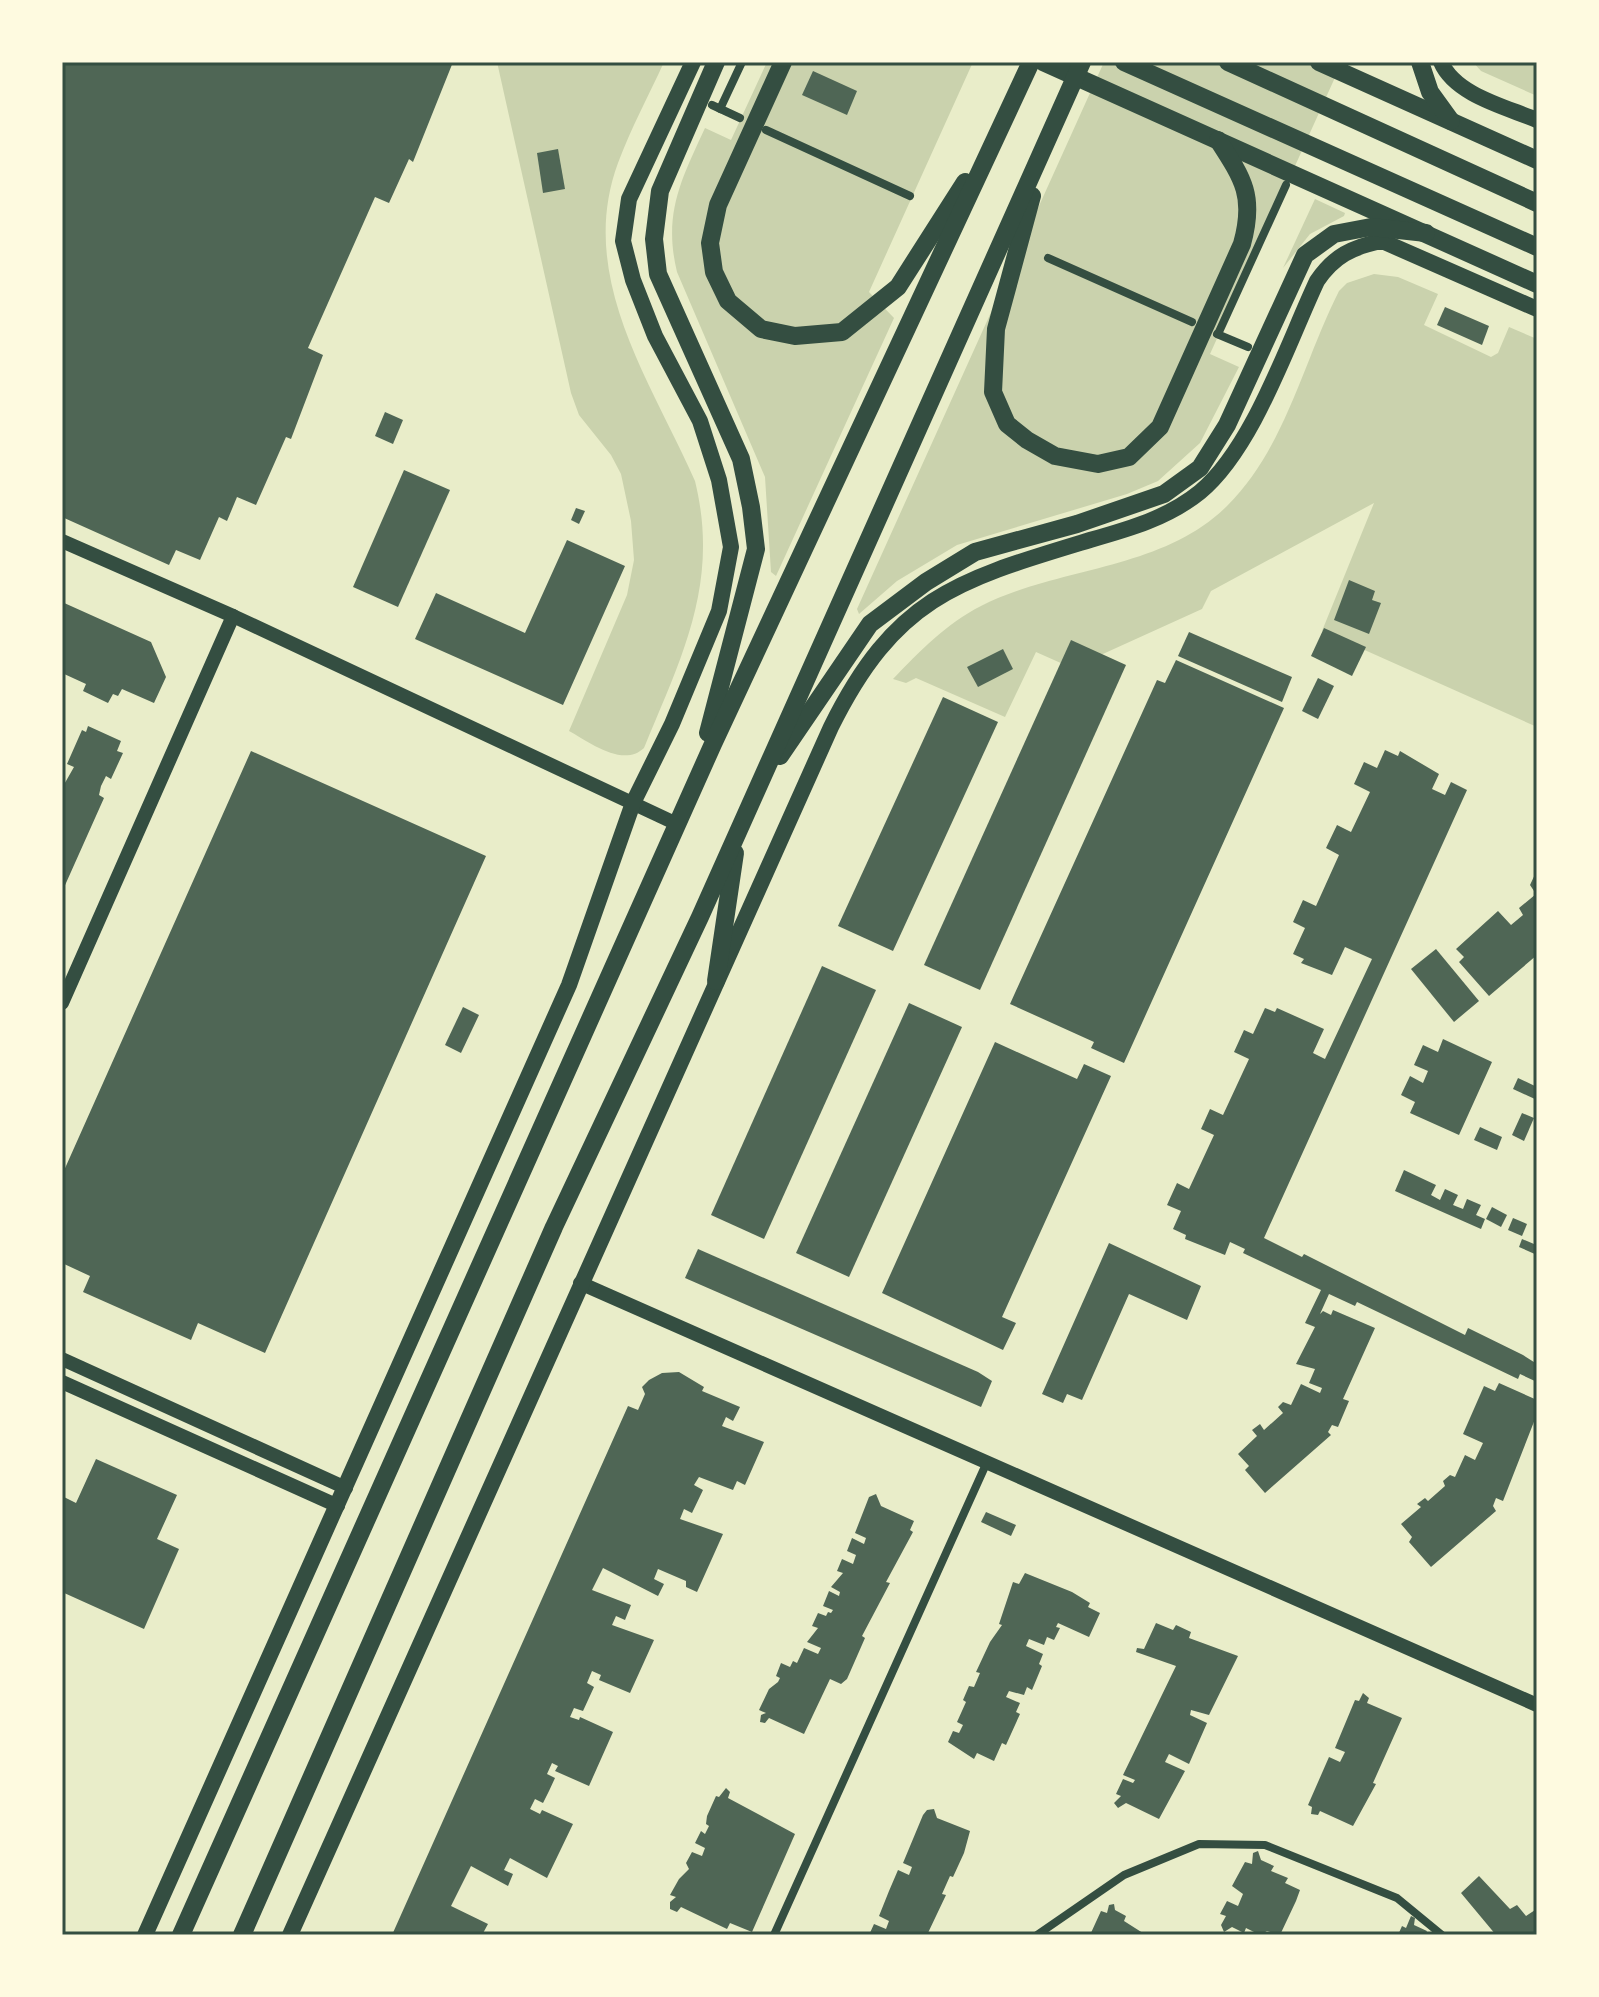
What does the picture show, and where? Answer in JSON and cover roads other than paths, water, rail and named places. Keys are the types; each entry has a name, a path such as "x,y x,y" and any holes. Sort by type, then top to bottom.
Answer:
{"main road":[{"path":"145,1935 569,985 633,803 672,724 719,611 731,547 719,480 700,421 655,336 633,280 623,241 629,199 684,92 693,62"},
{"path":"689,798 742,612 756,549 741,459 658,274 654,239 660,191 716,62"},
{"path":"783,62 718,205 710,243 714,272 728,301 761,329 795,336 842,332 898,287 1004,123"},
{"path":"181,1935 677,824 1031,62"},
{"path":"1043,62 1537,284"},
{"path":"242,1935 554,1227 754,795 1082,62"},
{"path":"1124,62 1537,247"},
{"path":"1228,62 1537,203"},
{"path":"1319,62 1537,160"},
{"path":"1420,62 1430,92 1451,121"},
{"path":"1441,62 1445,73 1464,88 1537,120"},
{"path":"1048,139 996,329 993,392 1007,424 1027,440 1055,456 1098,464 1129,457 1160,427 1246,230 1249,216 1244,180 1218,140"},
{"path":"754,795 870,624 926,582 975,552 1077,524 1164,494 1200,468 1227,425 1305,255 1334,234 1346,231 1371,227 1426,233"},
{"path":"290,1935 580,1283 850,688 899,626 931,601 969,579 1146,524 1200,492 1226,467 1244,438 1276,360 1317,281 1331,261 1356,246 1382,241 1537,309"},
{"path":"716,981 738,829"}],"street":[{"path":"740,118 716,107 742,62"},
{"path":"766,130 910,196"},
{"path":"1248,347 1218,334 1286,185"},
{"path":"1048,258 1192,322"},
{"path":"62,541 233,616 677,824"},
{"path":"62,1003 233,616"},
{"path":"580,1283 1537,1705"},
{"path":"62,1359 346,1488"},
{"path":"62,1382 338,1506"},
{"path":"774,1935 987,1462"},
{"path":"1037,1935 1124,1875 1199,1844 1265,1845 1397,1898 1442,1935"}]}
